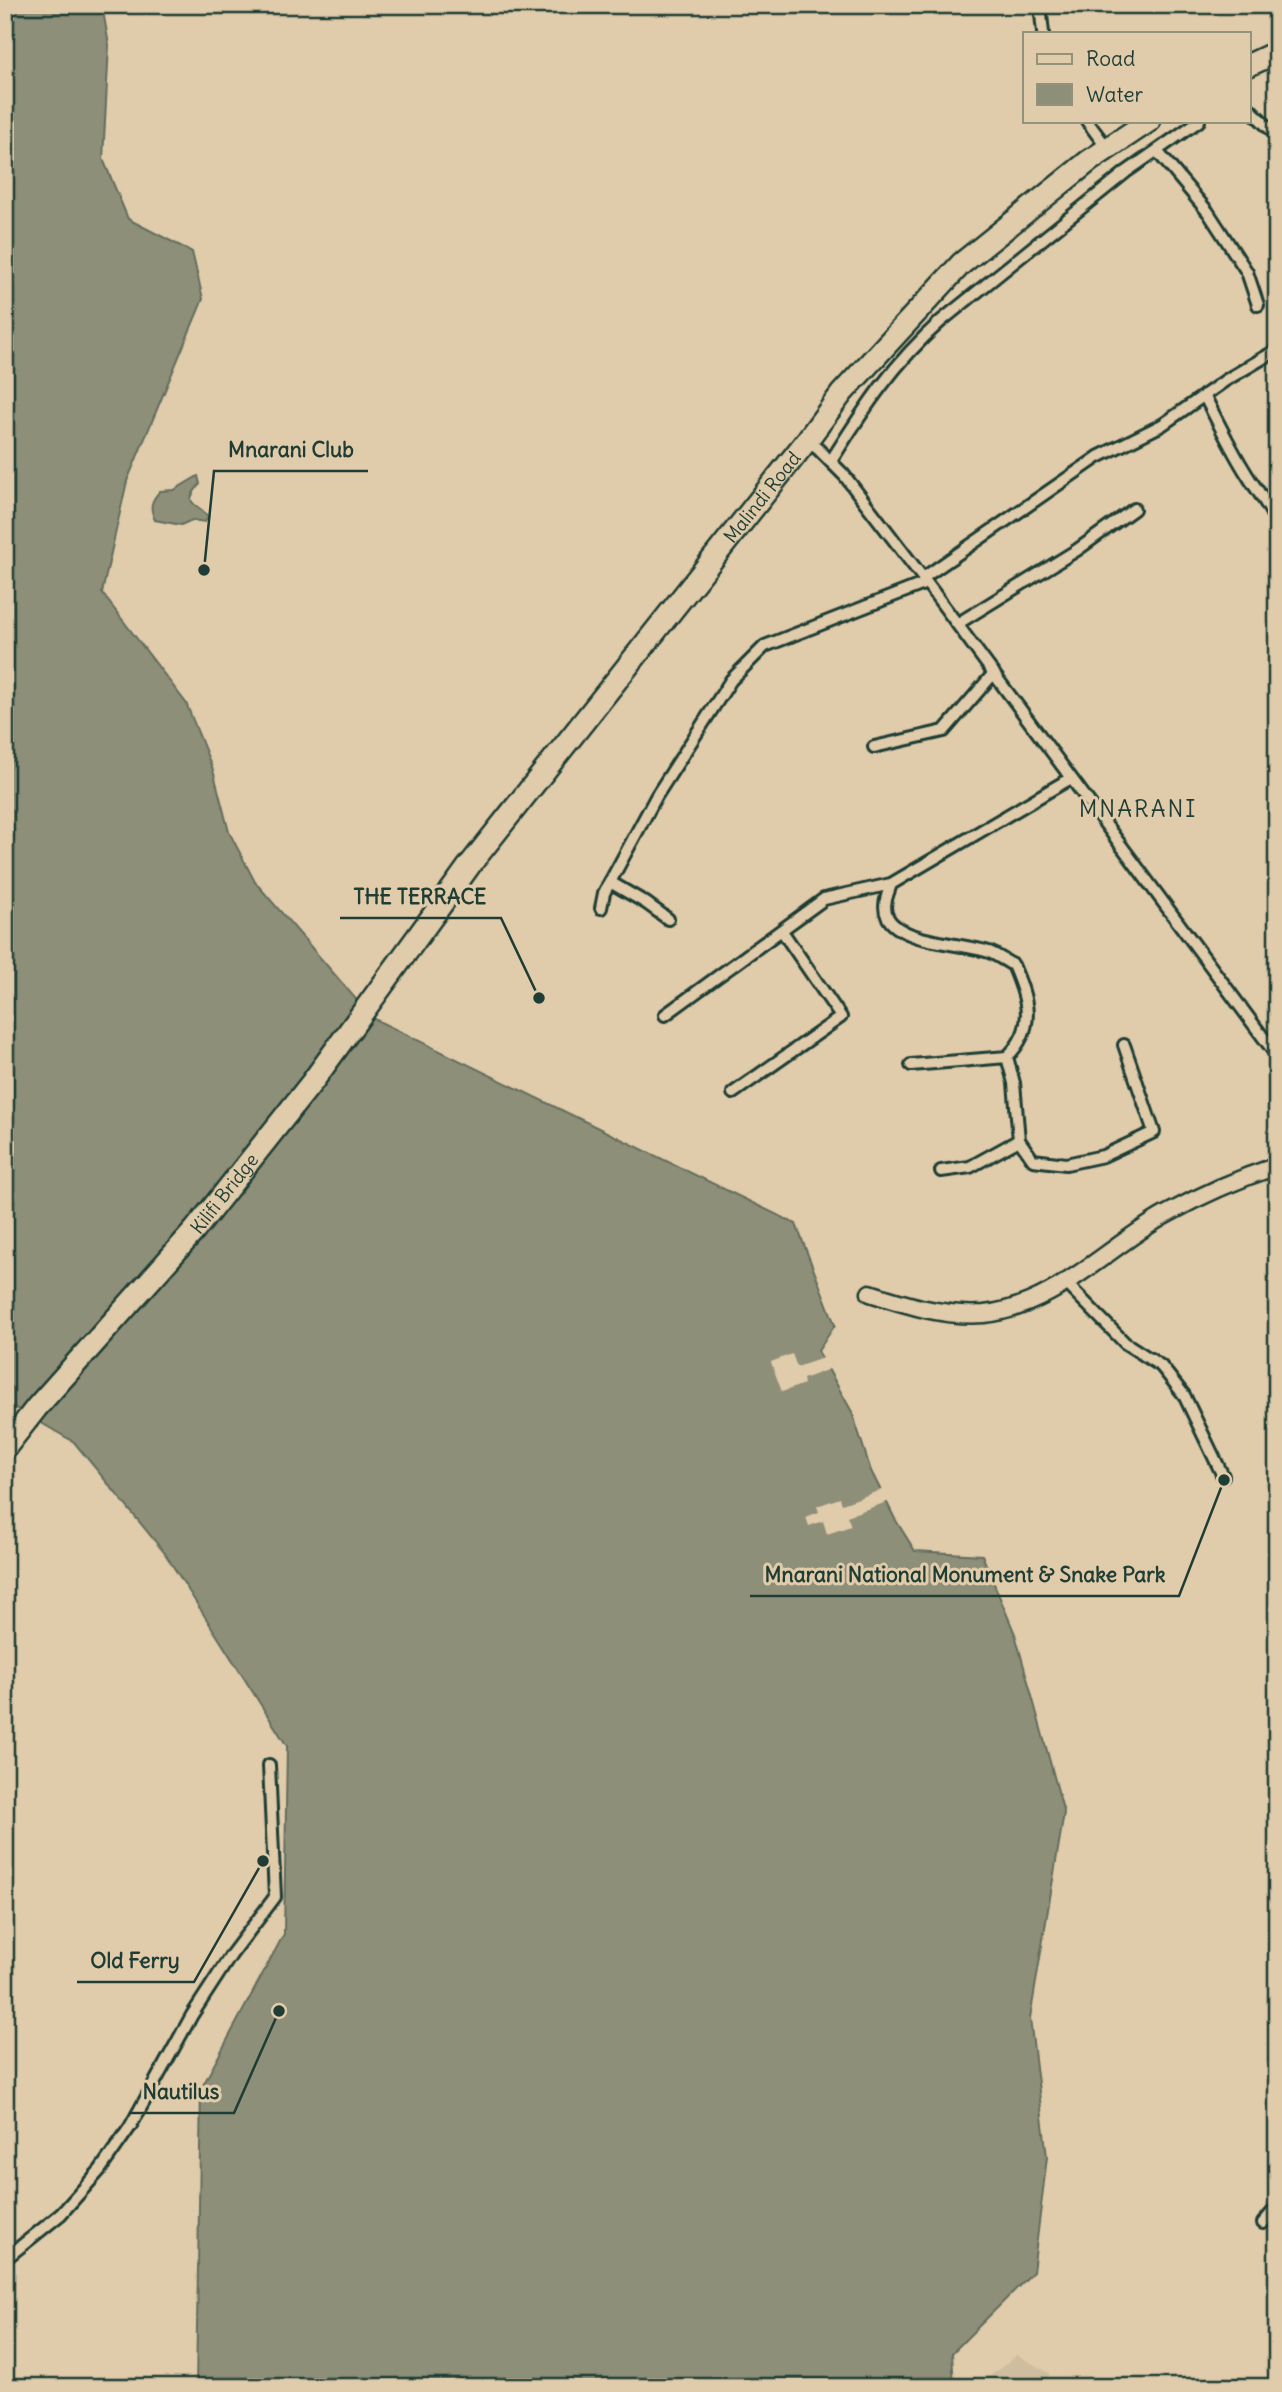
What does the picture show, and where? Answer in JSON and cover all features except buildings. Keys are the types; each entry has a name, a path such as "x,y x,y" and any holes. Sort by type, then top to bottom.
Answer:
{"highway":[{"path":"1250,65 1277,52"},
{"name":"Malindi Road","path":"425,925 566,741 842,393 961,264 1107,148 1147,122"},
{"name":"Kilifi Bridge","path":"5,1448 37,1407 204,1220 313,1081 425,925"}],"street":[{"path":"1040,5 1043,32"},
{"path":"1250,109 1277,136"},
{"path":"1088,122 1107,148"},
{"path":"831,461 869,400 914,345 1126,172 1198,122"},
{"path":"1157,151 1208,212 1247,272 1258,305"},
{"path":"601,908 604,892 657,795 731,680 765,646 925,580 1098,457 1162,425 1204,395 1277,350"},
{"path":"1204,395 1251,481 1267,501 1277,523"},
{"path":"808,439 831,461 925,580 1277,1056"},
{"path":"957,624 1077,550 1134,509"},
{"path":"874,747 944,731 994,673"},
{"path":"665,1015 824,899 891,884 1072,778"},
{"path":"610,882 668,919"},
{"path":"891,884 884,906 893,925 915,936 989,952 1013,965 1029,1009 1016,1047 1007,1057 911,1065"},
{"path":"733,1093 841,1017 782,931"},
{"path":"1007,1057 1014,1083 1019,1140 1033,1160 1066,1164 1103,1156 1154,1132 1124,1045"},
{"path":"941,1171 970,1167 1019,1140"},
{"path":"870,1293 920,1309 945,1313 983,1314 1029,1302 1065,1282 1164,1215 1233,1180 1277,1166"},
{"path":"1065,1282 1125,1343 1161,1366 1184,1395 1223,1476"},
{"path":"5,2259 61,2214 100,2170 130,2127 192,2015 275,1898 269,1765"},
{"path":"1263,2223 1277,2207"}],"shaded area":[{"path":"1017,2355 1049,2373 1048,2387 976,2387"}],"water":[{"path":"5,5 102,5 109,45 103,159 128,219 192,252 203,299 127,481 102,593 186,703 213,770 229,832 255,882 372,1018 796,1224 835,1325 818,1351 852,1412 871,1471 895,1519 915,1551 982,1555 1015,1634 1064,1813 1030,2018 1047,2157 1033,2272 952,2353 954,2387 196,2387 201,2089 284,1934 287,1746 164,1552 74,1442 5,1402"},
{"path":"198,476 200,484 191,501 208,517 205,522 192,520 181,525 155,520 152,504 160,491 174,490"}],"pier":[{"path":"792,1354 797,1367 826,1357 832,1368 803,1379 804,1384 782,1392 771,1362"},
{"path":"884,1489 890,1501 847,1516 851,1526 827,1534 823,1521 809,1526 806,1517 819,1512 817,1506 840,1498 842,1504"}],"place":[{"name":"Mnarani Club","path":"204,570"},
{"name":"THE TERRACE","path":"539,998"},
{"name":"Mnarani National Monument & Snake Park","path":"1224,1480"},
{"name":"Old Ferry","path":"263,1861"},
{"name":"Nautilus","path":"279,2011"}],"district":[{"name":"MNARANI","path":"1138,809"}]}
